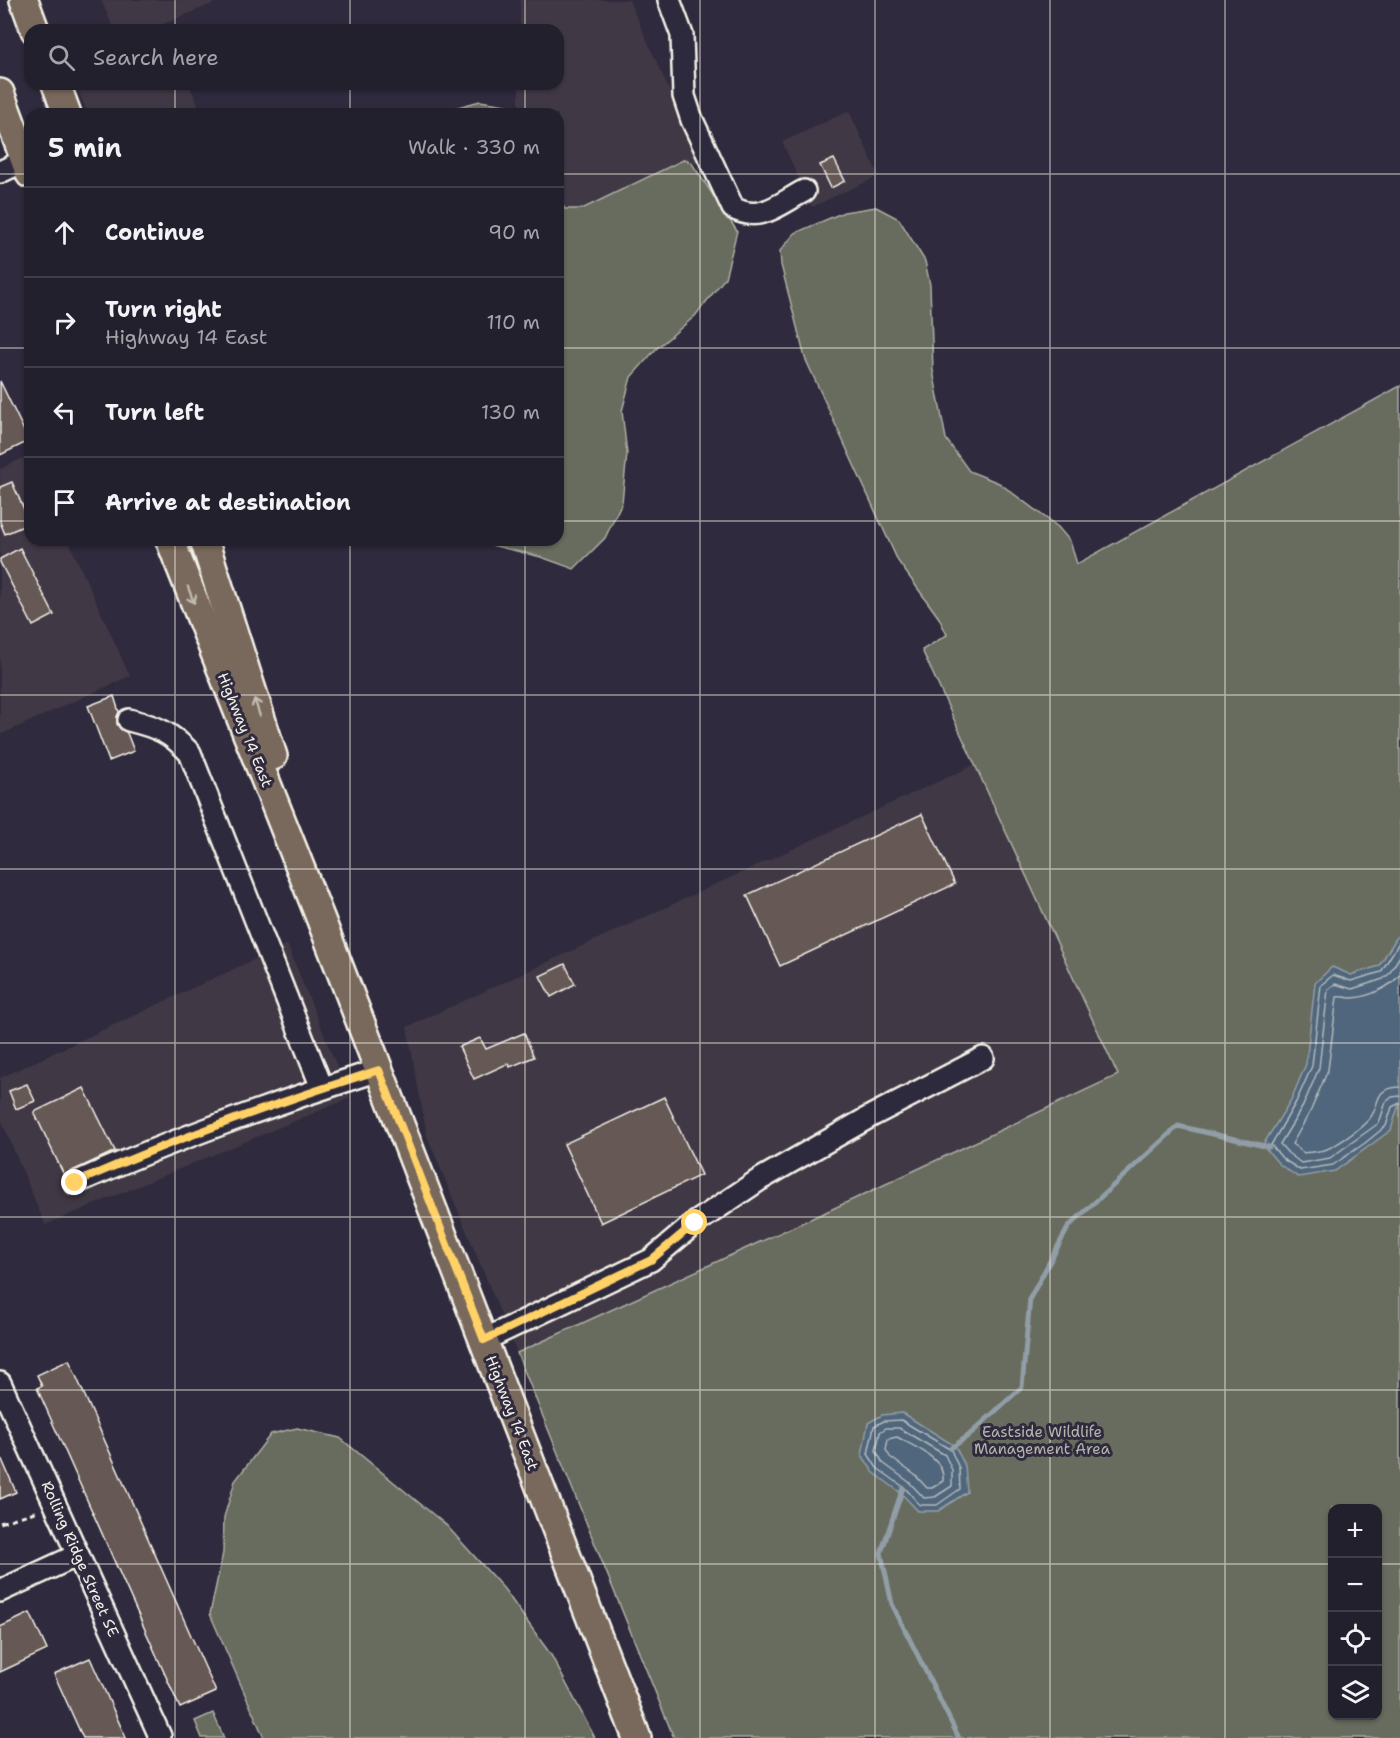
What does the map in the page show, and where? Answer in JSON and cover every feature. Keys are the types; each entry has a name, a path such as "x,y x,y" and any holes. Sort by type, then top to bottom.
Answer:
{"main road":[{"path":"24,0 33,24"},
{"path":"58,90 65,108"},
{"path":"0,93 24,154"},
{"name":"Highway 14 East","path":"172,546 321,920 637,1738"},
{"name":"Highway 14 East","path":"206,546 282,783 321,920"}],"street":[{"path":"669,0 682,35 684,96 692,120 733,208 744,214 760,214 804,190"},
{"path":"0,172 24,165"},
{"path":"129,720 154,726 176,738 190,753 322,1088"},
{"path":"484,1340 651,1260 695,1223 759,1180 873,1115 983,1058"},
{"path":"75,1183 153,1149 322,1088 379,1070"},
{"name":"Rolling Ridge Street SE","path":"0,1383 160,1736"},
{"path":"0,1591 78,1555"}],"path":[{"path":"0,1523 56,1506"}],"shaded area":[{"path":"101,0 221,0 164,24 111,24"},
{"path":"520,0 629,0 701,161 564,225 564,108 519,108 519,90 564,90 564,24 520,24"},
{"path":"78,90 192,90 200,108 85,108"},
{"path":"849,111 879,176 812,207 782,142"},
{"path":"24,457 24,546 71,546 130,676 0,735 0,469"},
{"path":"976,764 1118,1075 517,1353 427,1136 407,1027"},
{"path":"287,944 350,1098 45,1225 0,1117 0,1078"}],"green space":[{"path":"480,101 520,108 454,108"},
{"path":"685,159 693,165 737,231 725,278 695,316 656,349 631,377 622,411 627,454 622,502 605,538 574,569 541,557 496,546 564,546 564,208 582,209"},
{"name":"Eastside Wildlife Management Area","path":"876,207 899,219 925,261 930,285 933,371 946,439 969,471 999,483 1058,527 1070,541 1077,564 1400,386 1400,1738 674,1738 517,1353 1118,1075 922,650 947,635 939,618 898,561 805,358 781,265 780,251 795,233 844,212"},
{"path":"297,1428 340,1438 446,1525 504,1589 551,1655 595,1738 264,1738 210,1614 223,1553 224,1517 235,1481 271,1434"},
{"path":"213,1713 224,1738 202,1738 195,1721"}],"water":[{"path":"1400,932 1400,1101 1391,1130 1335,1171 1298,1177 1279,1164 1263,1145 1291,1100 1306,1064 1315,983 1332,967 1351,975 1379,966"},
{"path":"902,1413 955,1446 965,1466 967,1492 938,1511 918,1511 901,1493 873,1472 862,1455 868,1423 882,1415"}],"building":[{"path":"834,159 845,181 831,188 820,165"},
{"path":"0,381 24,431 24,443 0,455"},
{"path":"12,482 24,509 24,526 5,534 0,522 0,487"},
{"path":"20,548 54,615 33,626 0,562 0,559"},
{"path":"114,696 119,712 117,724 127,733 134,751 109,761 88,706"},
{"path":"922,814 955,884 780,966 747,895"},
{"path":"565,964 575,984 551,997 540,976"},
{"path":"524,1033 534,1057 510,1067 509,1063 474,1079 459,1047 480,1038 486,1049"},
{"path":"27,1084 35,1101 16,1109 9,1091"},
{"path":"84,1088 115,1151 64,1175 34,1112"},
{"path":"664,1097 701,1175 601,1223 564,1144"},
{"path":"69,1360 216,1692 180,1708 37,1388 42,1386 37,1375"},
{"path":"0,1455 16,1492 0,1499"},
{"path":"30,1613 47,1650 0,1672 0,1627"},
{"path":"90,1658 126,1738 83,1738 54,1674"}],"waterway":[{"path":"951,1448 968,1436 1022,1387 1030,1298 1069,1226 1178,1126 1269,1147"},
{"path":"903,1488 881,1553 892,1604 959,1738"}],"route":[{"path":"75,1183 153,1149 322,1088 379,1070 484,1340 651,1260 695,1223"}]}
